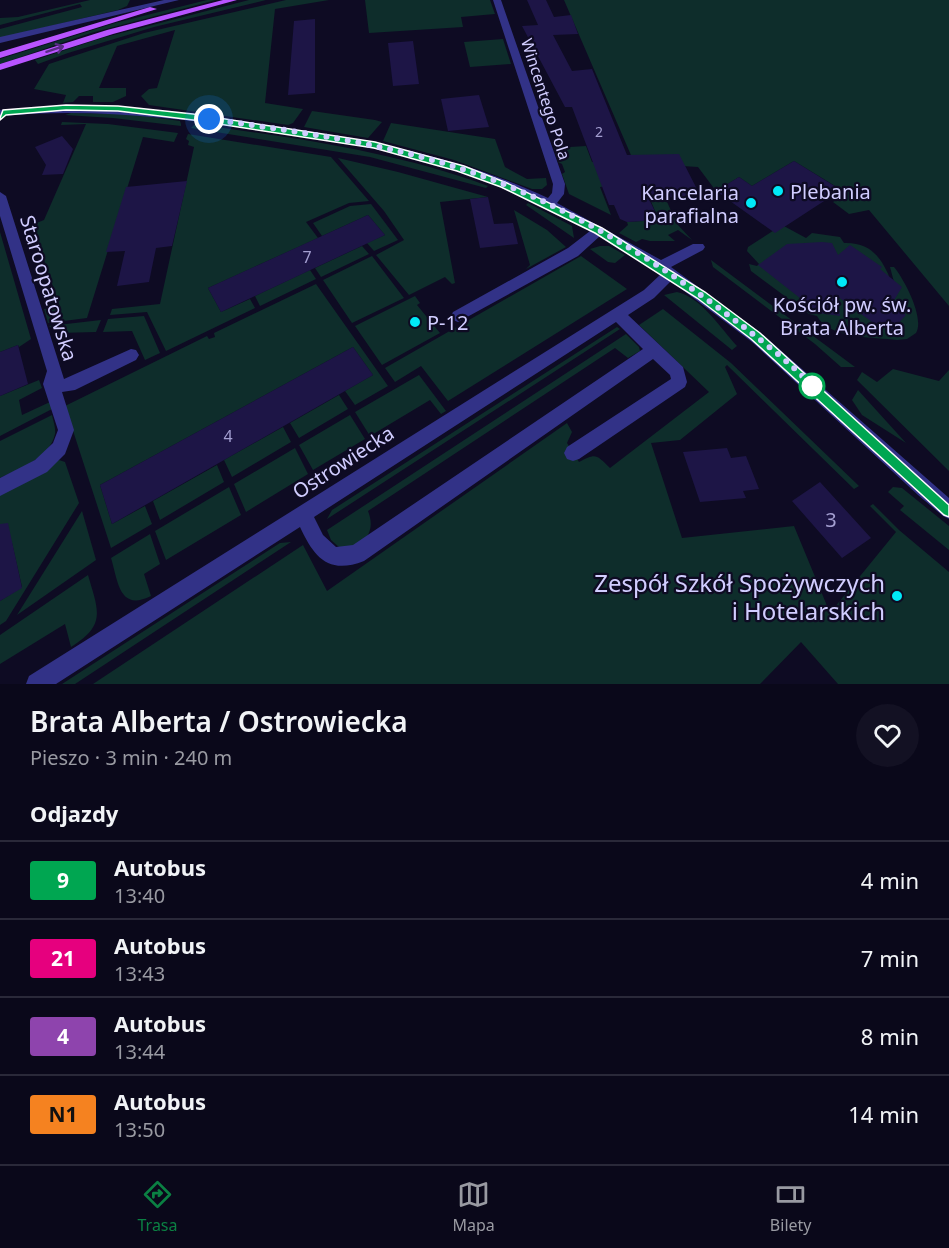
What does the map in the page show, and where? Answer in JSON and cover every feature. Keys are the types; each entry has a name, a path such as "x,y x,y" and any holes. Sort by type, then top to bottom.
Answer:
{"main road":[{"path":"0,67 110,32 233,0"},
{"path":"0,55 178,1"}],"street":[{"name":"Wincentego Pola","path":"497,0 559,184 558,194 549,205"},
{"path":"0,40 138,4 178,1"},
{"path":"1,114 66,107 124,109 375,145 461,168 549,205 599,230 665,271 756,336 949,510"},
{"name":"Staroopatowska","path":"0,196 58,383 64,386 69,385 131,355"},
{"path":"458,316 573,252 599,230"},
{"name":"Ostrowiecka","path":"37,684 658,287 665,271 698,247"},
{"path":"573,453 679,382 677,372 617,314"},
{"path":"303,514 323,551 339,558 357,554 654,350"},
{"path":"0,487 52,458 62,442 66,430 51,384 54,368"}],"green space":[{"path":"90,0 130,0 127,6 118,10 0,38 0,29 82,7 80,4 0,25 0,18 18,17"},
{"path":"207,0 216,0 91,33 0,64 0,59 115,23"},
{"path":"249,0 266,0 154,27 38,64 35,60 102,38"},
{"path":"286,0 329,0 275,9 265,103 303,109 293,123 288,125 149,105 141,96 149,89 157,88 175,30 117,46 99,88 126,88 126,96 113,102 93,102 93,96 79,96 73,102 63,103 66,95 34,89 49,64 144,33"},
{"path":"365,0 490,0 495,14 461,17 463,27 369,33"},
{"path":"564,0 949,0 949,306 869,210 849,214 833,202 839,198 834,194 840,189 794,161 752,186 739,177 716,191 698,167 650,164 677,224 692,240 678,230 668,235 675,241 642,239 636,242 619,233 628,225 627,222 659,220"},
{"path":"503,39 511,64 470,67 464,42"},
{"path":"312,111 382,122 368,138 304,127"},
{"path":"71,113 129,114 180,121 181,126 65,115"},
{"path":"62,122 108,124 178,133 174,142 143,137 87,318 48,323 44,309 60,307 33,228 34,224 44,220 86,124 61,125"},
{"path":"391,123 495,139 505,167 527,179 546,178 547,185 542,189 532,189 454,160 383,141"},
{"path":"195,124 343,147 416,164 488,186 486,188 370,157 191,128"},
{"path":"188,134 331,157 369,201 349,203 306,222 318,238 208,288 221,312 250,299 255,308 166,351 147,312 110,315 112,309 160,304 194,147 188,145 189,141 186,139"},
{"path":"586,146 592,162 604,161 625,184 600,187 611,215 569,194 562,174 565,172 562,164 558,162 554,148"},
{"path":"338,158 488,197 440,202 455,283 452,284 445,277 409,295 376,255 404,240 384,211"},
{"path":"528,203 572,226 574,238 526,205"},
{"path":"371,204 398,240 374,251 367,243 385,235 368,215 322,236 313,223 350,206"},
{"path":"514,210 547,230 566,247 526,269 530,265"},
{"name":"Kościół pw. św. Brata Alberta","path":"782,225 806,238 812,233 840,237 844,243 861,245 874,253 884,265 891,281 894,282 890,267 894,267 908,289 916,309 918,326 916,333 907,339 897,340 853,336 831,329 817,316 809,314 751,271 749,264 757,266 759,264 747,251 748,247"},
{"path":"0,232 31,339 19,347 18,345 0,352"},
{"path":"362,246 369,254 321,277 315,268"},
{"path":"609,246 625,255 615,263 608,262 590,249"},
{"path":"372,256 404,298 352,323 323,280"},
{"path":"581,256 627,289 448,401 421,366 395,382 385,368"},
{"path":"711,260 855,367 841,367 815,344 713,267"},
{"path":"310,270 316,279 260,306 255,296"},
{"path":"316,284 388,386 355,405 345,391 373,375 353,347 100,485 112,524 145,506 152,524 111,548 65,406 207,336 209,339 215,337 214,333"},
{"path":"677,292 686,295 702,307 737,346 732,350 664,295"},
{"path":"415,296 420,303 417,305 440,333 382,365 355,326"},
{"path":"663,309 731,363 859,486 854,489 727,365 725,367 737,394 680,440 651,443 682,538 794,526 830,613 896,532 870,506 873,504 899,530 949,572 949,684 838,684 801,642 760,684 93,684 303,545 327,591 567,423 572,432 567,443 579,462 596,456 610,468 709,392 639,325"},
{"path":"144,316 160,353 145,360 132,331 103,332 108,319"},
{"path":"101,320 96,332 58,333 49,326"},
{"path":"617,327 620,329 327,519 332,510"},
{"path":"626,334 640,351 628,358 615,348 368,511 371,526 366,538 361,542 340,548 331,540 327,530"},
{"path":"893,369 939,381 949,370 949,471 857,380 862,372 877,382"},
{"path":"419,375 446,411 441,414 430,400 370,436 355,412"},
{"path":"39,380 42,388 19,400 22,415 50,402 52,409 0,436 0,396"},
{"path":"858,390 906,443 862,415 852,400"},
{"path":"339,395 348,409 299,438 290,423"},
{"path":"52,415 55,434 47,450 25,466 0,478 0,441"},
{"path":"350,415 365,439 313,470 299,445"},
{"path":"283,427 291,442 232,477 224,460"},
{"path":"295,448 308,474 246,512 234,484"},
{"path":"59,460 65,462 79,503 6,621 0,625 0,601 22,587 12,543 0,549 0,491"},
{"path":"217,465 224,482 160,520 153,501"},
{"path":"229,487 241,515 166,560 155,531"},
{"path":"893,487 902,488 949,526 949,550 900,510 904,506 888,492"},
{"path":"82,511 96,560 17,615"},
{"path":"150,534 160,564 144,574 151,596 132,600 126,597 118,584 111,558"},
{"path":"291,542 75,684 62,684 280,543"},
{"path":"88,575 97,607 95,624 90,631 71,647 65,624 0,664 0,635"}],"building":[{"path":"527,0 546,0 554,17 571,15 578,34 553,35 572,71 592,69 627,155 679,154 700,195 649,199 659,220 627,222 620,219 614,205 609,205 572,107 565,107 522,26 538,25"},
{"path":"315,19 315,93 288,95 294,21"},
{"path":"413,41 419,84 393,86 388,43"},
{"path":"479,95 489,127 448,131 441,99"},
{"path":"62,136 73,149 63,174 42,175 46,165 35,147"},
{"name":"Plebania","path":"794,161 841,190 775,233 716,191 739,177 752,186"},
{"path":"187,181 172,246 156,248 149,282 117,286 125,251 106,252 126,187"},
{"path":"488,197 494,224 513,223 518,244 480,248 470,199"},
{"path":"368,215 385,235 221,312 208,288"},
{"name":"Kościół pw. św. Brata Alberta","path":"832,243 838,255 850,245 882,267 880,269 902,287 893,302 903,309 901,312 906,315 891,331 883,326 880,328 837,296 840,316 819,313 758,265 787,244"},
{"path":"18,345 28,384 0,396 0,352"},
{"path":"353,347 373,375 112,524 100,485"},
{"path":"727,448 731,458 746,456 759,489 743,491 746,498 700,502 683,452"},
{"path":"820,482 871,538 842,558 792,501"},
{"path":"8,523 22,588 0,601 0,524"}],"bus line":[{"name":"9","path":"0,118 3,112 66,107 142,110 375,145 461,168 504,185 599,230 701,295 756,336 949,510"}],"place":[{"name":"Plebania","path":"778,191"},
{"name":"Kancelaria parafialna","path":"751,203"},
{"name":"Kościół pw. św. Brata Alberta","path":"842,282"},
{"name":"P-12","path":"415,322"},
{"name":"Zespół Szkół Spożywczych i Hotelarskich","path":"897,596"}],"route":[{"path":"209,119 375,145 461,168 504,185 599,230 670,274 756,336 812,386"}]}
